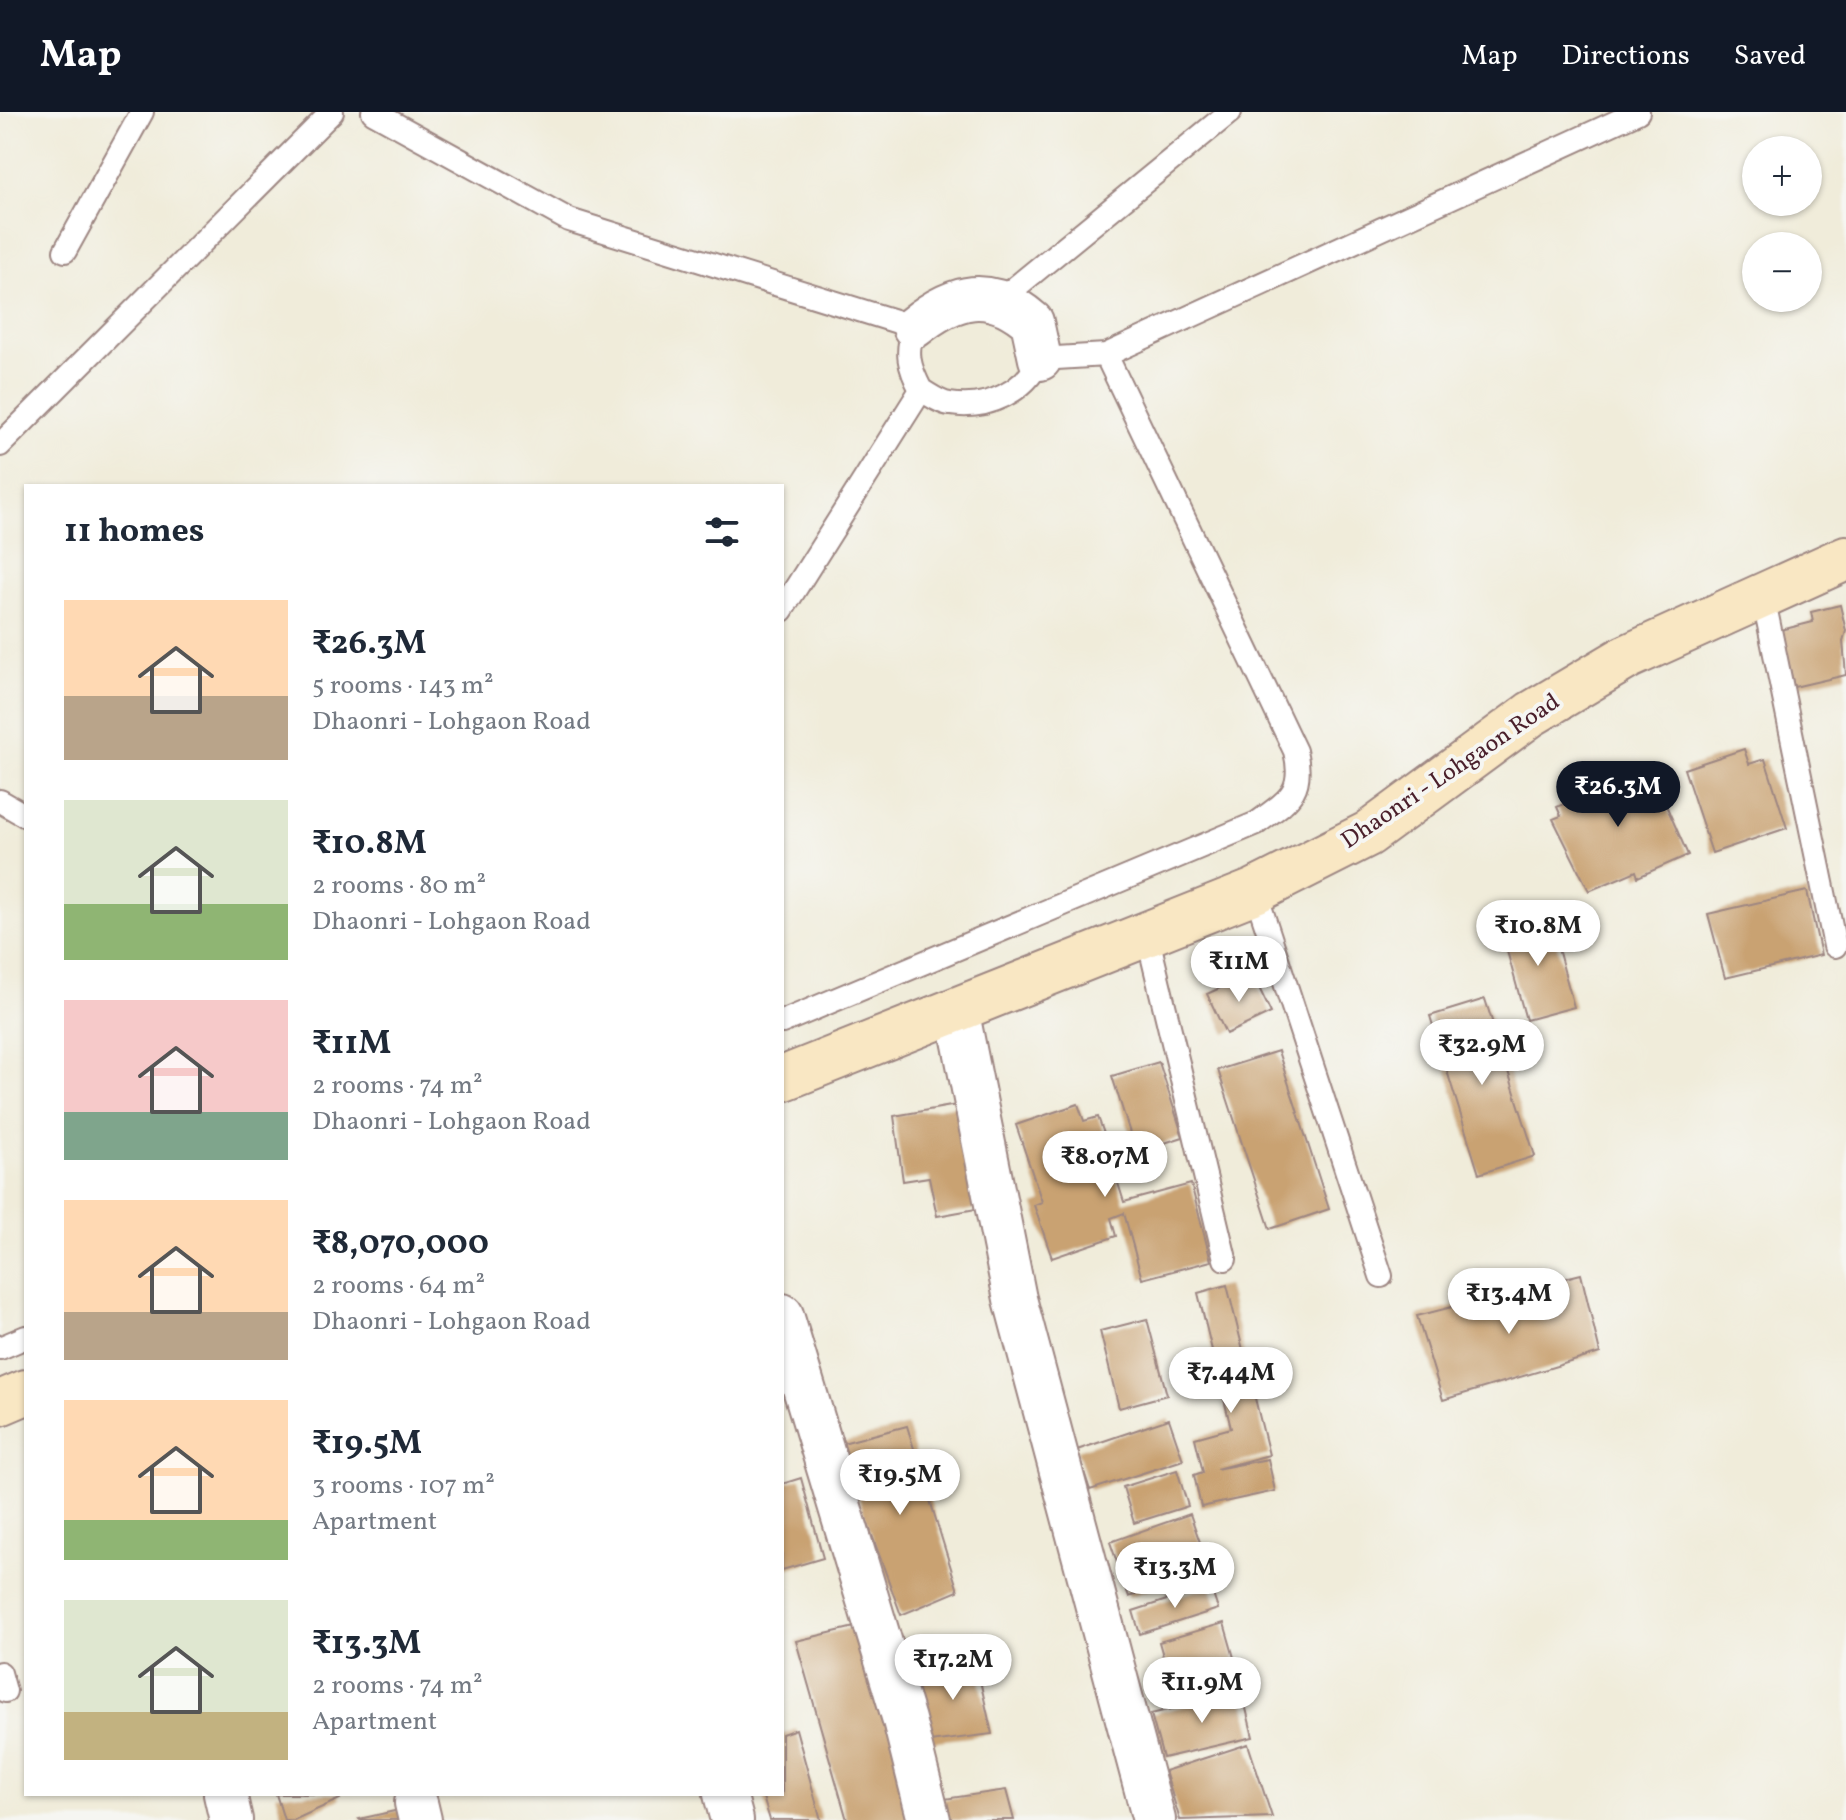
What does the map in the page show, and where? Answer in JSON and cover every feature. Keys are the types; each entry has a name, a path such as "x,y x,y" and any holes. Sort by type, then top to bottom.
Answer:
{"main road":[{"name":"Dhaonri - Lohgaon Road","path":"784,1078 1255,891 1368,834 1531,714 1627,657 1846,558"},
{"path":"0,1403 24,1393"}],"street":[{"path":"914,327 939,307 978,297 1000,300 1032,322 1040,359"},
{"path":"957,1009 1015,1299 1154,1820"},
{"path":"784,1322 904,1720 929,1820"},
{"path":"225,1796 231,1820"},
{"path":"726,1796 732,1820"}],"lane":[{"path":"65,251 142,112"},
{"path":"0,445 332,112"},
{"path":"373,112 569,220 914,327 907,346 908,365 921,390 946,404 967,405 1014,392 1032,378 1040,359 1106,355 1638,112"},
{"path":"1000,300 1230,112"},
{"path":"784,1021 1257,823 1289,800 1301,776 1295,751 1106,355"},
{"path":"784,607 921,390"},
{"path":"1763,596 1835,946"},
{"path":"0,801 24,815"},
{"path":"1255,891 1381,1276"},
{"path":"1147,934 1225,1259"},
{"path":"0,1348 24,1338"}],"building":[{"path":"1840,605 1846,631 1843,641 1846,675 1794,687 1781,630 1813,622 1811,612"},
{"path":"1744,749 1749,764 1765,759 1787,828 1712,853 1684,769"},
{"path":"1650,769 1688,855 1638,877 1636,871 1589,891 1553,819 1561,816 1557,807 1571,801 1563,782 1588,771 1598,791"},
{"path":"1807,891 1821,955 1725,978 1708,914"},
{"path":"1549,916 1574,1007 1526,1020 1501,929"},
{"path":"1252,973 1271,1013 1226,1034 1207,994"},
{"path":"1485,999 1535,1156 1479,1174 1430,1016"},
{"path":"1278,1051 1329,1209 1270,1229 1218,1070"},
{"path":"1159,1062 1183,1137 1136,1152 1112,1076"},
{"path":"1078,1104 1084,1121 1098,1117 1107,1142 1091,1147 1104,1185 1117,1180 1124,1202 1191,1184 1211,1261 1142,1279 1124,1213 1111,1218 1116,1236 1052,1258 1034,1205 1042,1202 1016,1125"},
{"path":"957,1105 976,1209 937,1216 929,1177 903,1181 894,1116"},
{"path":"1581,1274 1600,1353 1443,1400 1417,1316"},
{"path":"1227,1285 1269,1455 1216,1469 1268,1459 1275,1491 1201,1507 1194,1475 1203,1472 1195,1438 1231,1428 1198,1293"},
{"path":"1147,1319 1167,1395 1119,1408 1100,1331"},
{"path":"1169,1419 1183,1460 1090,1490 1077,1450"},
{"path":"907,1426 958,1591 901,1615 839,1444"},
{"path":"1177,1470 1188,1506 1134,1523 1123,1487"},
{"path":"801,1478 823,1558 784,1569 784,1483"},
{"path":"1190,1514 1209,1568 1129,1597 1110,1542"},
{"path":"1210,1586 1218,1609 1140,1634 1133,1611"},
{"path":"1224,1623 1237,1668 1172,1687 1159,1642"},
{"path":"863,1625 915,1820 847,1820 796,1641"},
{"path":"975,1658 992,1734 930,1742 913,1673"},
{"path":"1242,1692 1253,1737 1163,1758 1151,1714"},
{"path":"796,1729 821,1820 770,1820 763,1796 784,1796 784,1733"},
{"path":"1248,1744 1272,1817 1180,1820 1165,1771"},
{"path":"1006,1790 1014,1820 943,1820 937,1800"},
{"path":"277,1796 339,1796 340,1799 294,1820 284,1820"},
{"path":"399,1810 402,1820 359,1819"}]}
